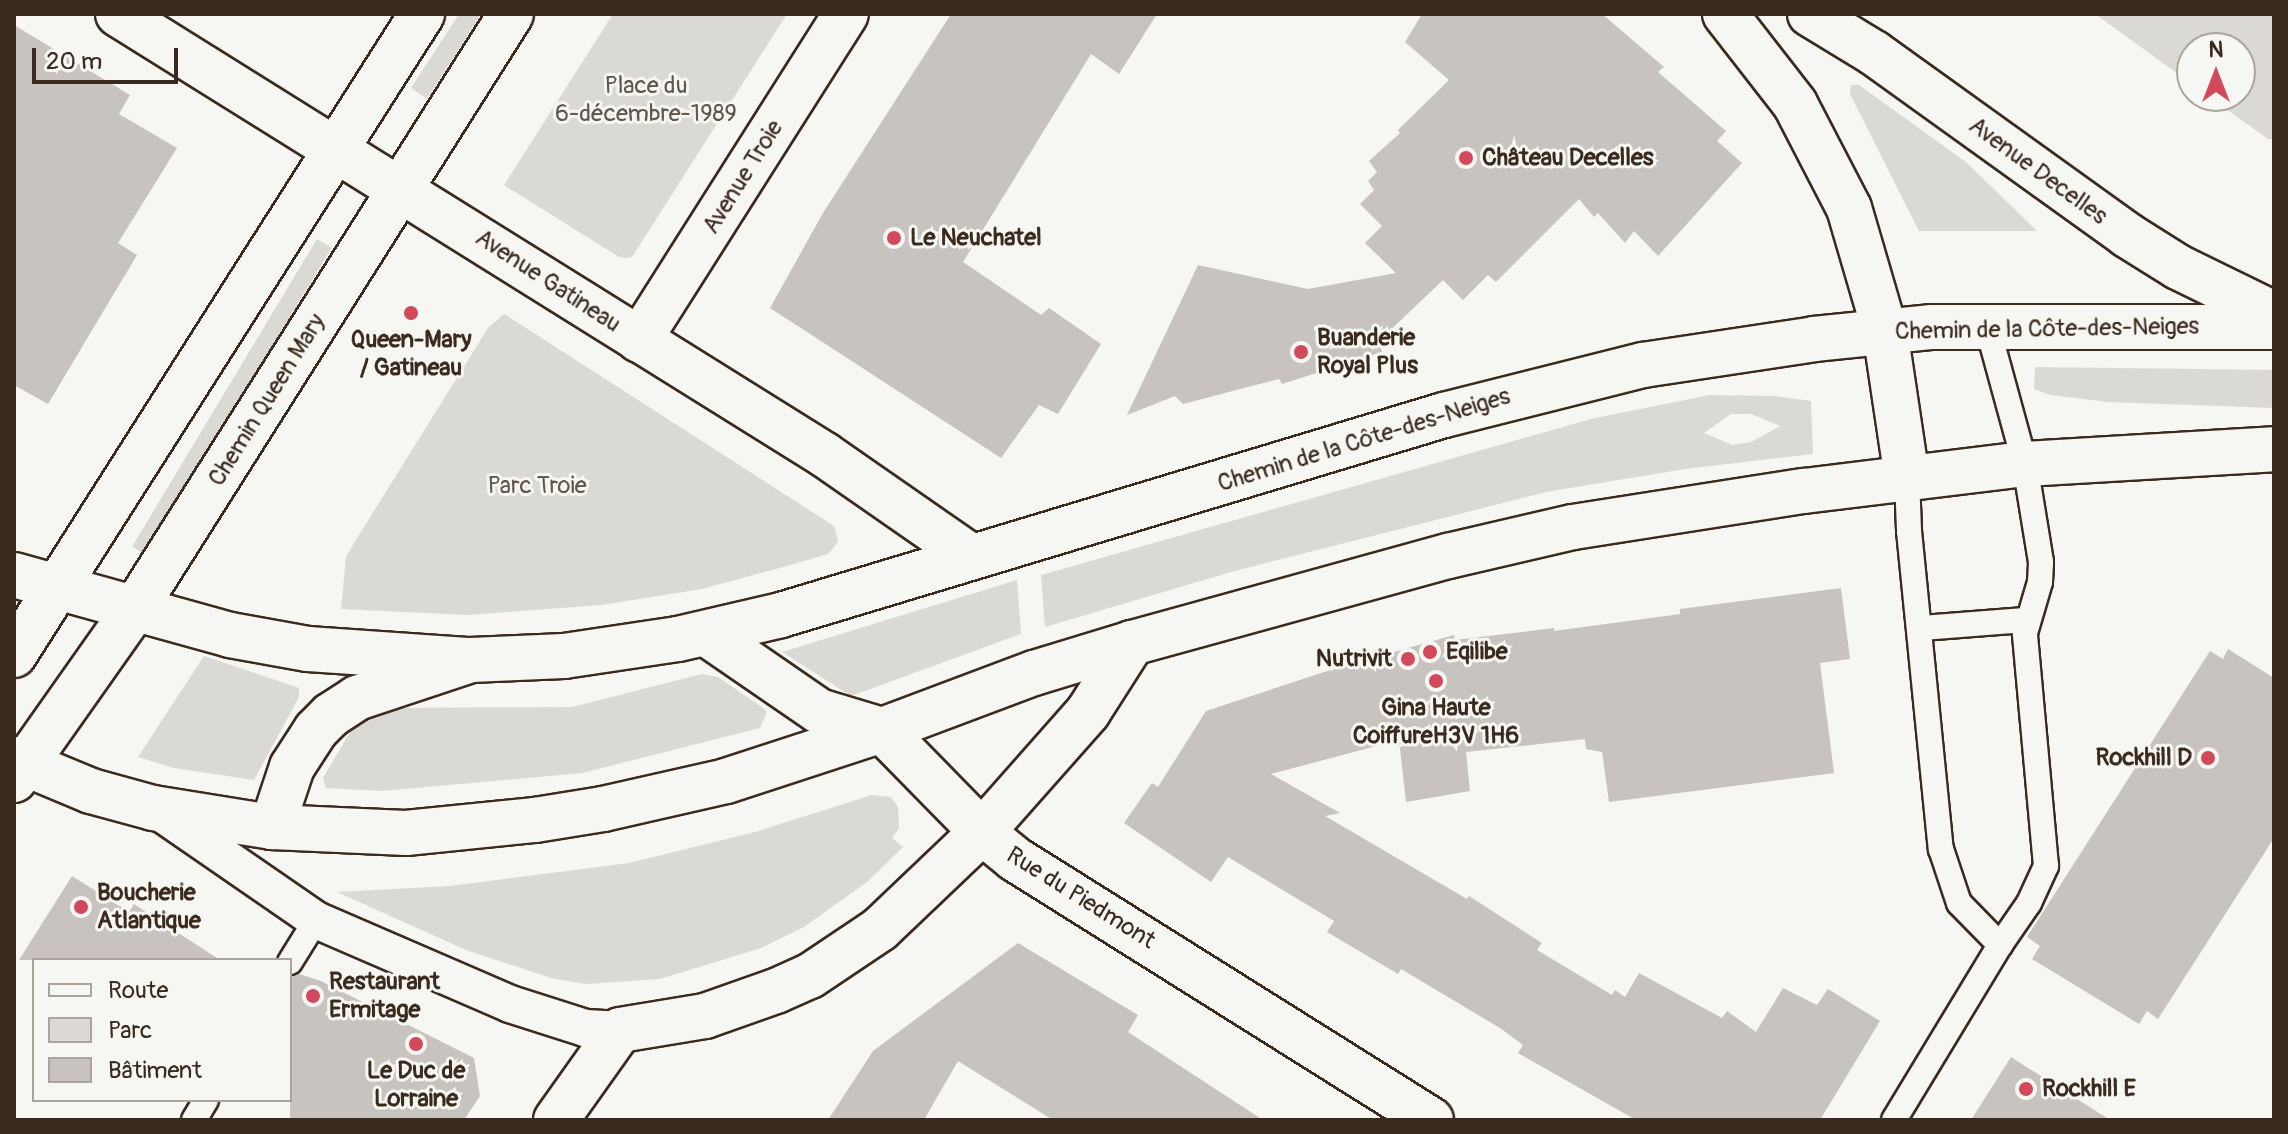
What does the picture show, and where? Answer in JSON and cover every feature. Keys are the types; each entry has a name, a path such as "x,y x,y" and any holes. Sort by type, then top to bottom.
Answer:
{"street":[{"name":"Avenue Gatineau","path":"118,14 825,455 972,557"},
{"path":"14,655 422,14"},
{"name":"Chemin Queen Mary","path":"18,768 134,610 511,14"},
{"name":"Avenue Troie","path":"639,340 846,14"},
{"path":"1725,14 1777,78 1826,158 1865,252 1885,331 1907,478"},
{"name":"Avenue Decelles","path":"1810,14 1874,53 2127,235 2178,267 2274,314"},
{"name":"Chemin de la Côte-des-Neiges","path":"14,575 230,635 308,649 471,660 564,656 707,634 827,602 1543,387 1700,356 1885,331 1987,325 2274,327"},
{"path":"18,768 153,808 272,827 406,833 589,811 726,781 882,730 1034,673 1132,643 1448,556 1573,527 1680,508 2025,464 2274,449"},
{"name":"Rue du Piedmont","path":"707,634 819,711 882,730 982,832 1015,859 1431,1120"},
{"path":"153,808 316,920 510,1004 585,1028 620,1030 705,1016 810,976 854,950 880,929 982,832 1088,712 1132,643"},
{"name":"Chemin de la Côte-des-Neiges","path":"272,827 292,767 316,730 331,715 357,698 471,660"},
{"path":"556,1120 620,1030"}],"lane":[{"path":"1894,1120 2000,945 2029,903 2046,866 2026,620 2040,582 2041,562 2025,464 1987,325"},
{"path":"1907,478 1909,531 1941,849 1959,903 2000,945"},
{"path":"1921,628 2026,620"},
{"path":"292,959 316,920"},
{"path":"194,1120 205,1102"}],"green space":[{"path":"459,14 481,14 427,99 411,88"},
{"name":"Place du 6-décembre-1989","path":"613,14 787,14 632,257 626,258 619,257 504,185"},
{"path":"2095,14 2274,14 2274,139 2268,139 2230,112 2256,112 2256,32 2176,32 2176,72"},
{"path":"1851,85 1859,85 1966,162 2037,231 1919,231 1850,94"},
{"path":"317,239 332,248 147,555 132,547"},
{"name":"Parc Troie","path":"504,314 834,526 838,542 828,554 702,589 601,605 468,615 341,609 346,557 488,328"},
{"path":"2035,367 2274,370 2274,408 2108,402 2050,395 2034,389"},
{"path":"1710,395 1775,396 1811,401 1813,454 1685,469 1546,492 1231,572 1045,627 1041,575 1595,418","holes":["1731,414 1751,414 1780,426 1751,442 1732,445 1704,433"]},
{"path":"1017,580 1021,634 851,696 782,652"},
{"path":"204,656 299,688 299,697 254,780 174,768 138,757"},
{"path":"702,674 718,677 763,708 767,712 760,728 582,773 382,791 326,788 323,778 353,727 380,708 572,707"},
{"path":"872,795 891,797 898,807 899,828 892,838 903,847 867,882 804,927 761,948 660,979 586,984 551,978 466,950 337,892 450,886 629,863 755,832"}],"building":[{"name":"Le Neuchatel","path":"951,14 1157,14 1119,74 1091,54 963,262 1041,315 1049,308 1101,344 1058,414 1039,405 1001,458 770,308 823,213"},
{"name":"Château Decelles","path":"1422,14 1602,14 1664,67 1658,72 1726,131 1717,141 1742,163 1658,256 1634,231 1625,243 1598,213 1594,217 1579,199 1496,282 1488,275 1463,300 1443,280 1382,338 1382,352 1282,384 1279,379 1183,404 1175,396 1127,415 1198,265 1308,289 1396,273 1365,243 1382,226 1360,204 1374,190 1368,181 1377,172 1369,161 1449,80 1405,42"},
{"path":"14,25 130,95 119,114 177,148 118,243 137,255 48,404 14,385"},
{"path":"1841,588 1850,659 1820,663 1834,773 1609,802 1602,752 1586,749 1585,739 1466,752 1470,791 1406,802 1399,740 1271,774 1340,813 1325,816 1467,899 1469,896 1542,943 1537,950 1612,995 1615,990 1625,997 1639,973 1722,1018 1727,1011 1756,1032 1783,988 1817,1005 1828,989 1880,1021 1820,1120 1636,1120 1518,1053 1523,1045 1500,1028 1401,969 1398,974 1327,932 1334,921 1228,857 1211,882 1124,823 1152,783 1158,787 1206,711 1324,672 1454,635 1455,640 1554,628 1554,631 1680,614 1680,609"},
{"name":"Rockhill D","path":"2228,649 2274,678 2274,838 2158,1019 2147,1011 2139,1024 2032,959 2040,946 2027,937 2210,651 2223,659"},
{"path":"72,876 129,912 134,904 217,958 32,958 19,960"},
{"path":"1018,943 1138,1015 1128,1032 1263,1120 1053,1120 958,1061 924,1120 828,1120 873,1051"},
{"path":"299,974 321,981 474,1058 480,1096 464,1120 290,1120 292,976"},
{"name":"Rockhill E","path":"2011,1057 2110,1120 1971,1120"}],"place":[{"name":"Château Decelles","path":"1466,158"},
{"name":"Le Neuchatel","path":"894,238"},
{"name":"Queen-Mary / Gatineau","path":"411,313"},
{"name":"Buanderie Royal Plus","path":"1301,352"},
{"name":"Eqilibe","path":"1430,652"},
{"name":"Nutrivit","path":"1408,659"},
{"name":"Gina Haute CoiffureH3V 1H6","path":"1436,681"},
{"name":"Rockhill D","path":"2208,758"},
{"name":"Boucherie Atlantique","path":"81,907"},
{"name":"Restaurant Ermitage","path":"313,996"},
{"name":"Le Duc de Lorraine","path":"416,1044"},
{"name":"Rockhill E","path":"2026,1089"}]}
